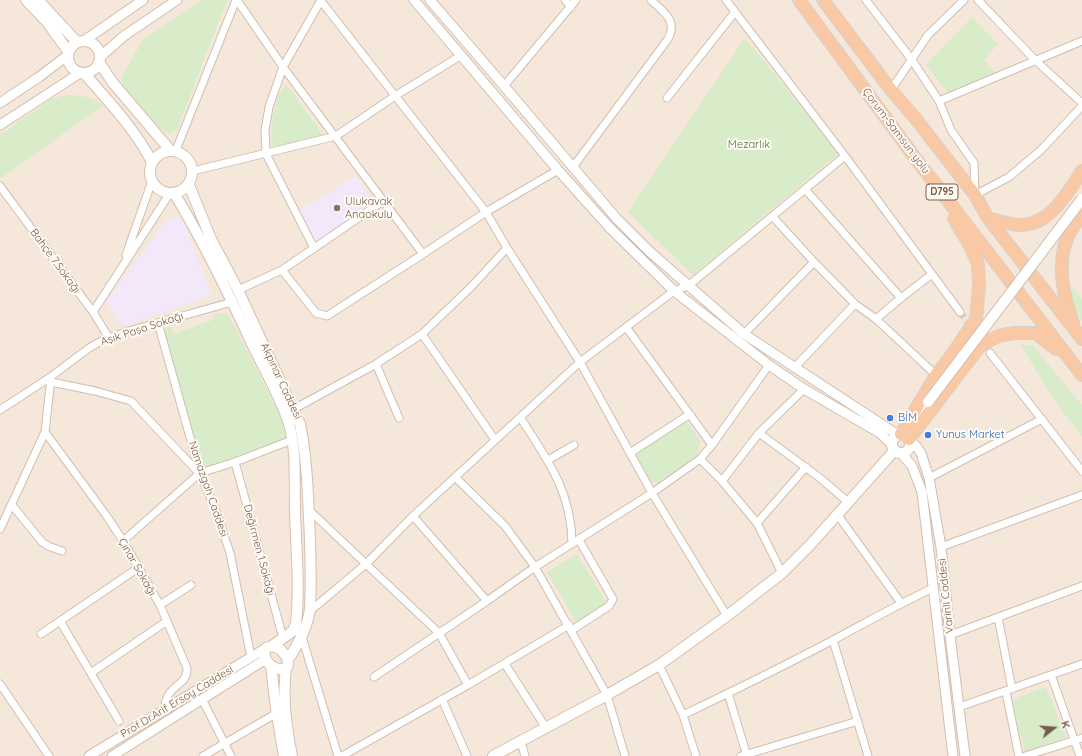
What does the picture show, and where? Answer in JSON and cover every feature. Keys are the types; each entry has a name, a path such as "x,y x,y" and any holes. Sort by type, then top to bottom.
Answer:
{"highway":[{"name":"Çorum-Samsun yolu","path":"823,0 891,90 915,118 975,195 988,218 1079,335"},
{"name":"Çorum-Samsun yolu","path":"800,2 916,158 1079,371"},
{"path":"905,437 936,375 976,319 979,288 978,264 970,244 916,158"},
{"path":"988,218 1011,224 1022,225 1033,223 1041,219 1057,205 1082,171"},
{"path":"1079,335 1065,299 1061,269 1066,240 1082,214"},
{"path":"905,437 980,346 998,336 1014,333 1035,333 1055,348 1079,371"}],"main road":[{"path":"26,0 47,22 68,53"},
{"path":"38,0 81,41 94,44 97,47 100,59 113,83 172,150"},
{"path":"81,41 70,48 68,53 68,60 72,68 82,73 111,105 144,147 152,162"},
{"path":"82,73 88,73 95,68 100,59"},
{"path":"172,150 182,153 188,158 192,164 193,171 192,180 189,185 179,192 172,193 160,190 152,181 150,168 156,156 162,152 172,150"},
{"name":"Akpınar Caddesi","path":"189,185 212,239 238,290 294,409 304,440 309,510 311,591 309,617 302,637 287,664 284,708 292,756"},
{"name":"Akpınar Caddesi","path":"172,193 192,222 232,302 281,404 292,440 295,488 296,624 293,631 269,647"},
{"path":"896,449 893,440 905,437 928,402 1082,199"},
{"path":"896,449 906,452 909,449 905,437"},
{"path":"493,756 607,695 659,665 727,616 782,573 811,544 896,449"},
{"path":"268,662 280,670 287,664 284,653 269,647 264,654 268,662 284,756"}],"street":[{"path":"81,41 143,0"},
{"path":"100,59 124,36 177,0"},
{"path":"236,0 283,67 423,254"},
{"path":"172,150 236,0"},
{"path":"314,248 266,154 265,130 269,107 283,67 321,0 394,96 486,212 507,248 580,362 652,493 727,616"},
{"name":"Varinli Caddesi","path":"414,0 558,170 609,227 674,291 769,366 804,389 880,432 912,466 922,492 953,756"},
{"name":"Varinli Caddesi","path":"430,0 616,219 649,251 744,334 794,368 905,437 916,446 921,453 929,478 941,547 965,756"},
{"path":"565,0 571,7"},
{"path":"504,86 576,0"},
{"path":"573,167 672,32 671,20 651,0"},
{"path":"726,0 845,156 960,312"},
{"path":"866,0 912,60 939,102 951,130 974,163 975,195 1009,177 1041,150 1082,104 1035,60 978,0"},
{"path":"891,90 928,36 964,0"},
{"path":"667,98 735,12"},
{"path":"939,102 1082,41"},
{"path":"0,103 39,77 68,53"},
{"path":"193,171 336,136 394,96 460,56"},
{"path":"0,125 82,73"},
{"path":"310,611 366,564 413,516 580,362 674,291 688,286 845,156"},
{"path":"282,270 316,313 327,316 486,212 558,170"},
{"path":"122,266 152,181"},
{"name":"Bahçe 7.Sokağı","path":"0,186 92,312 109,338"},
{"path":"805,189 901,298"},
{"path":"92,312 172,193"},
{"path":"238,290 282,270 383,201"},
{"path":"773,217 855,304 876,319 936,375"},
{"path":"294,409 376,364 422,334 472,286 507,248"},
{"path":"744,334 814,262"},
{"path":"876,319 932,274"},
{"name":"Aşık Paşa Sokağı","path":"0,410 51,379 89,348 109,338 232,302"},
{"path":"794,368 855,304"},
{"name":"Namazgah Caddesi","path":"158,323 200,473 216,511 230,553 251,657"},
{"path":"626,327 712,445"},
{"path":"422,334 495,440"},
{"path":"990,353 1082,471"},
{"path":"376,364 399,418"},
{"path":"374,677 535,567 652,493 700,459 712,445 769,366"},
{"path":"0,529 3,518 12,505 45,432 51,379 131,401 200,473"},
{"path":"722,481 759,433 804,389"},
{"path":"630,453 690,414"},
{"path":"520,417 548,460 563,490 572,530 572,544"},
{"path":"929,478 1042,419"},
{"name":"Çınar Sokağı","path":"45,432 106,515 123,541 160,605 167,621 187,668 187,673 186,678 167,697 165,701 165,709"},
{"path":"759,433 848,502"},
{"path":"123,541 200,473 235,462 292,440"},
{"path":"548,460 574,445"},
{"path":"700,459 722,481 757,523 782,573"},
{"name":"Değirmen 1.Sokağı","path":"235,462 283,638"},
{"path":"757,523 806,468"},
{"path":"455,477 505,526 535,567 607,695 625,756"},
{"path":"941,547 1082,495"},
{"path":"12,505 42,542 62,551"},
{"path":"309,510 439,633 468,685"},
{"path":"837,514 900,603"},
{"path":"413,516 487,601"},
{"path":"342,756 609,606 613,599 579,540"},
{"path":"41,634 138,568"},
{"path":"160,605 191,585"},
{"path":"950,635 1082,586"},
{"path":"683,715 833,640 900,603 933,588"},
{"path":"998,617 1019,756"},
{"path":"60,621 119,720"},
{"path":"91,673 167,621"},
{"path":"302,637 338,756"},
{"path":"833,640 868,756"},
{"name":"Prof.Dr.Arif Ersoy Caddesi","path":"89,756 269,647"},
{"name":"Prof.Dr.Arif Ersoy Caddesi","path":"112,756 202,699 268,662"},
{"path":"505,664 546,728"},
{"path":"959,707 1082,664"},
{"path":"659,665 683,715 696,756"},
{"path":"1051,675 1080,756"},
{"path":"0,684 48,756"},
{"path":"728,693 745,755 858,721"},
{"path":"202,699 231,756"},
{"path":"442,699 467,756"},
{"path":"203,756 277,713"},
{"path":"1026,756 1082,738"},
{"path":"521,742 525,756"}],"shaded area":[{"path":"0,0 1082,0 1082,756 0,756"},
{"name":"Ulukavak Anaokulu","path":"356,176 375,205 322,239 313,241 298,211"},
{"path":"174,217 179,217 183,221 211,294 128,325 123,325 109,307 108,299 166,221"}],"green space":[{"path":"201,0 227,0 177,130 170,134 161,129 123,86 121,77 143,40"},
{"path":"972,17 998,44 984,60 997,74 948,93 926,65"},
{"name":"Mezarlık","path":"745,38 839,153 693,275 628,212"},
{"path":"286,85 322,133 320,136 273,148 271,134 276,105 282,90"},
{"path":"66,95 86,97 104,105 1,178 0,135 51,99"},
{"path":"1074,288 1082,299 1082,323 1068,292"},
{"path":"225,313 230,318 279,413 288,438 203,468 164,338 165,329 171,327 173,334 213,320 214,314"},
{"path":"1020,344 1033,346 1082,405 1082,437 1053,398"},
{"path":"686,421 700,441 697,456 657,483 651,481 636,454"},
{"path":"577,554 607,603 576,622 547,572"},
{"path":"1046,687 1066,737 1025,752 1011,700"}],"tunnel":[{"path":"960,312 973,329"}],"place":[{"name":"Ulukavak Anaokulu","path":"337,208"},
{"name":"BİM","path":"890,418"},
{"name":"Yunus Market","path":"928,435"}]}
